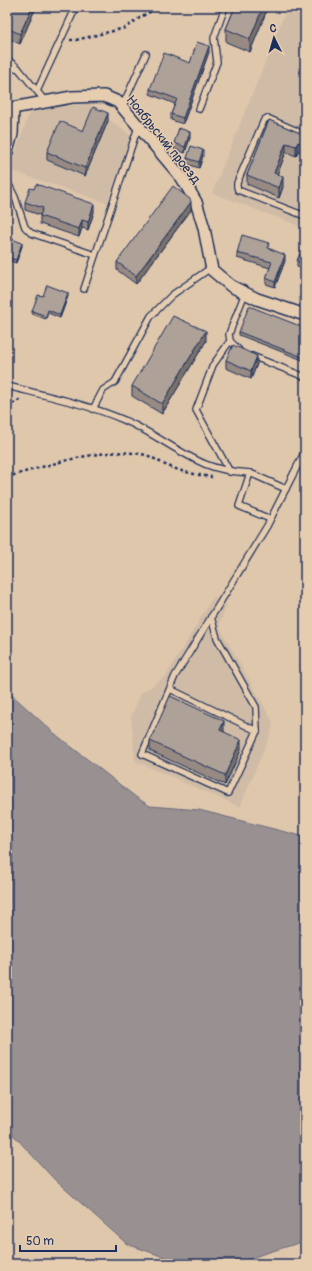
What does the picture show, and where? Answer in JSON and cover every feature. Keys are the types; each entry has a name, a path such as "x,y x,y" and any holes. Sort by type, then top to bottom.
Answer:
{"street":[{"name":"Ноябрьский проезд","path":"10,109 45,101 72,97 104,96 118,102 182,178 196,202 204,228 212,267"},
{"path":"7,152 12,134 10,109"},
{"path":"212,267 212,270 231,286 258,299 305,315"}],"lane":[{"path":"37,91 76,7"},
{"path":"199,109 216,62 214,38 225,7"},
{"path":"122,107 146,54"},
{"path":"7,59 18,68 45,101"},
{"path":"7,69 18,68"},
{"path":"297,131 268,118 264,120 237,183 237,187 238,190 305,216"},
{"path":"84,289 138,127"},
{"path":"7,181 15,197 25,227 32,233 96,255"},
{"path":"93,409 104,390 115,382 151,316 172,295 212,267"},
{"path":"242,352 230,341 229,334 245,293"},
{"path":"230,341 213,365 196,410 230,472"},
{"path":"249,355 305,377"},
{"path":"7,386 68,400 124,420 205,464 230,472 250,473 286,489"},
{"path":"211,617 217,638 256,707 257,731 228,793 142,754 175,676 270,519 305,451"},
{"path":"299,464 305,466"},
{"path":"250,473 239,506 270,519"},
{"path":"170,689 257,731"}],"path":[{"path":"62,39 76,40 125,28 147,13 164,7"},
{"path":"7,477 93,455 127,452 147,455 167,466 190,474 218,478"}],"shaded area":[{"path":"287,8 305,15 305,228 212,193"},
{"path":"88,103 131,136 107,203 9,170 30,111"},
{"path":"213,597 227,605 220,622 221,630 273,722 272,730 240,807 135,761 131,717 141,693 166,676"},
{"path":"7,693 11,694 55,734 137,798 150,806 199,810 305,837 305,1241 235,1264 184,1264 127,1244 54,1179 7,1128"}],"building":[{"path":"7,7 32,7 20,34 7,28"},
{"path":"235,7 263,7 250,39 226,29"},
{"path":"197,42 209,46 183,118 171,114 177,99 150,89 164,53 190,63"},
{"path":"93,107 108,113 85,168 47,152 60,121 83,131"},
{"path":"269,120 300,133 305,120 305,145 298,142 296,146 286,143 274,173 283,177 279,188 247,175"},
{"path":"179,128 190,132 185,147 174,143"},
{"path":"191,146 203,150 199,162 187,158"},
{"path":"36,184 94,204 88,222 82,220 79,229 40,216 43,208 25,202 30,188 34,189"},
{"path":"173,186 190,199 191,202 136,276 117,262"},
{"path":"242,235 269,243 268,248 285,255 275,282 266,278 272,262 237,253"},
{"path":"7,237 22,243 16,260 7,257"},
{"path":"303,245 305,245 305,264 297,261"},
{"path":"47,285 68,293 60,315 48,310 46,316 32,311 38,295 43,296"},
{"path":"249,306 305,328 305,358 239,332"},
{"path":"173,316 206,331 162,404 132,386"},
{"path":"233,345 257,356 251,371 226,360"},
{"path":"170,696 224,721 220,730 241,740 225,775 150,741"}]}
